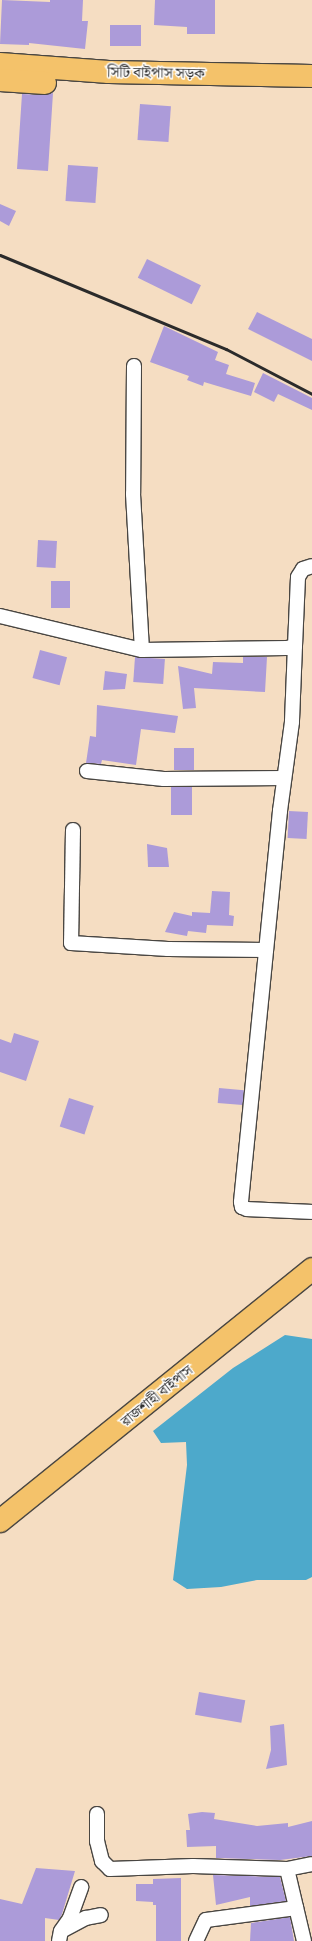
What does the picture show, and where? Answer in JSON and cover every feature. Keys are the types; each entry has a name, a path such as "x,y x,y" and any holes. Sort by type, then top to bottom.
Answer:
{"main road":[{"name":"সিটি বাইপাস সড়ক","path":"0,64 109,72 312,76"},
{"path":"0,80 76,85 312,89"},
{"name":"রাজশাহী বাইপাস","path":"0,1521 312,1269"}],"street":[{"path":"134,366 133,494 142,650"},
{"path":"312,566 303,569 298,577 292,722 284,778 246,1133 242,1207 248,1209 312,1212"},
{"path":"0,616 142,650 280,649 295,646"},
{"path":"87,771 164,779 284,778"},
{"path":"73,830 71,943 168,949 266,950"},
{"path":"97,1814 97,1841 102,1861 110,1869 194,1866 287,1869 312,1864"},
{"path":"287,1869 304,1941"},
{"path":"60,1936 70,1918 81,1887"},
{"path":"196,1941 206,1920 296,1908"},
{"path":"60,1936 80,1920 101,1915"}],"water":[{"path":"285,1335 312,1339 312,1577 306,1580 257,1580 221,1587 187,1589 173,1580 187,1465 186,1442 161,1443 153,1431 233,1368"}],"building":[{"path":"2,0 50,2 50,0 83,0 82,21 88,21 85,49 29,43 29,45 0,44"},
{"path":"155,0 215,0 215,34 187,34 187,27 154,25"},
{"path":"110,25 141,25 141,46 110,46"},
{"path":"53,93 48,171 17,169 22,94 44,95"},
{"path":"140,104 171,106 168,142 137,140"},
{"path":"68,165 98,167 95,203 65,201"},
{"path":"0,204 16,211 9,226 0,221"},
{"path":"147,259 201,285 192,304 138,278"},
{"path":"257,312 312,339 312,361 248,329"},
{"path":"164,326 218,352 215,360 229,365 226,374 255,383 251,396 204,382 203,386 187,380 189,376 150,362"},
{"path":"263,373 312,398 312,410 278,394 274,402 254,392"},
{"path":"38,540 57,541 56,568 37,567"},
{"path":"51,581 70,581 70,608 51,608"},
{"path":"40,650 67,657 60,685 32,678"},
{"path":"135,657 165,659 163,684 133,682"},
{"path":"243,657 267,657 265,692 194,688 196,708 183,709 178,666 212,674 213,662 243,663"},
{"path":"105,671 127,674 125,689 103,690"},
{"path":"97,705 178,716 175,733 141,729 136,765 102,760 101,764 86,763 90,736 96,737"},
{"path":"174,748 194,748 194,770 174,770"},
{"path":"171,787 192,787 192,815 171,815"},
{"path":"289,811 308,812 307,839 288,838"},
{"path":"147,844 167,848 169,867 148,867"},
{"path":"212,891 230,892 229,915 234,916 233,926 207,925 206,933 188,931 187,936 165,932 174,912 192,916 192,912 210,913"},
{"path":"14,1033 39,1041 26,1081 0,1072 0,1039 11,1043"},
{"path":"219,1088 244,1090 243,1105 218,1103"},
{"path":"69,1098 94,1106 84,1135 60,1127"},
{"path":"199,1692 245,1700 241,1723 195,1715"},
{"path":"284,1724 287,1765 266,1769 271,1750 270,1726"},
{"path":"202,1812 215,1813 214,1819 257,1826 288,1823 288,1827 312,1821 312,1856 280,1860 216,1858 216,1846 187,1847 186,1830 190,1830 188,1814"},
{"path":"36,1868 75,1871 62,1914 59,1920 45,1918 45,1941 0,1941 0,1899 22,1904"},
{"path":"213,1875 280,1877 286,1901 250,1906 250,1897 216,1905"},
{"path":"181,1878 181,1941 156,1941 156,1905 153,1905 153,1902 136,1901 136,1884 153,1884 153,1879"},
{"path":"290,1917 294,1941 250,1941 251,1923"}],"railway":[{"path":"0,255 226,349 312,394"}]}
